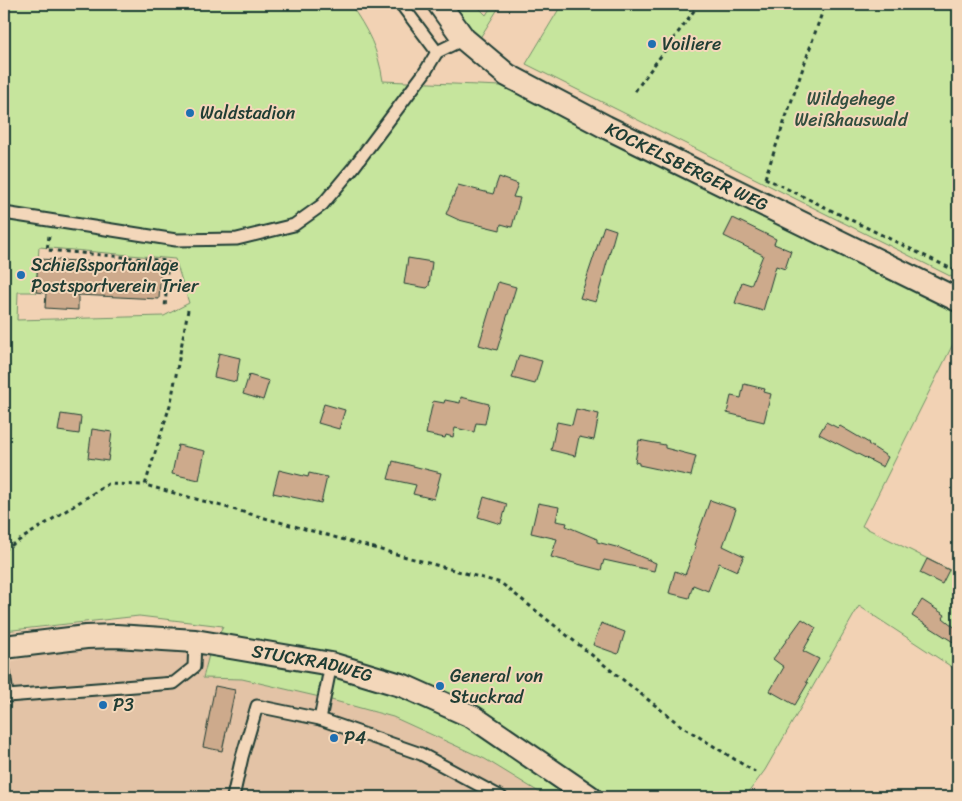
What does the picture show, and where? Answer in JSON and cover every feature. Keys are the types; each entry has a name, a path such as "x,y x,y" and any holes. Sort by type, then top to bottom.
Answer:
{"street":[{"name":"KOCKELSBERGER WEG","path":"439,4 464,39 508,75 580,113 958,300"},
{"name":"STUCKRADWEG","path":"4,647 86,636 116,636 195,641 330,664 404,686 473,717 590,797"}],"lane":[{"path":"401,4 437,52"},
{"path":"4,213 176,240 237,239 294,225 322,205 353,168 425,72 437,52 464,39"},
{"path":"4,671 7,696 174,683 194,667 195,641"},
{"path":"320,720 330,664"},
{"path":"233,797 257,706 320,720 422,754 501,797"}],"path":[{"path":"635,91 699,4"},
{"path":"825,4 765,178 958,272"},
{"path":"46,250 168,261 165,309"},
{"path":"145,485 171,402 188,310"},
{"path":"4,550 108,484 145,485 501,583 680,725 755,772"},
{"path":"172,794 178,797"}],"shaded area":[{"path":"87,644 210,651 204,678 242,679 324,698 393,717 485,759 547,797 4,797 4,663"}],"green space":[{"path":"4,4 350,4 371,40 383,81 501,86 958,308 958,334 862,526 958,574 958,671 859,606 765,770 745,797 547,797 485,759 393,717 324,698 242,679 203,678 210,651 223,626 139,616 4,631","holes":["39,247 175,259 189,303 164,316 17,320 18,292 36,292"]},
{"path":"448,4 475,4 486,15 493,4 501,4 478,41"},
{"name":"Wildgehege Weißhauswald","path":"562,4 958,4 958,280 526,64"}],"building":[{"path":"499,177 518,184 513,197 520,198 512,227 501,224 500,230 459,220 446,214 458,185 493,194"},
{"path":"733,218 776,239 774,244 791,251 785,269 776,266 763,311 735,303 742,282 751,285 763,255 724,236"},
{"path":"604,226 616,230 596,302 580,298"},
{"path":"408,258 432,262 429,286 427,288 404,284"},
{"path":"38,259 161,265 159,299 78,295 78,310 45,308 46,293 36,292"},
{"path":"498,282 516,287 497,350 479,345"},
{"path":"219,353 240,358 236,382 214,377"},
{"path":"519,355 542,361 535,384 512,378"},
{"path":"249,375 269,381 263,400 243,394"},
{"path":"744,384 765,389 764,392 771,394 764,422 727,413 731,396 741,398"},
{"path":"461,397 489,404 485,424 476,423 474,432 455,428 453,437 446,435 445,438 426,434 433,401 444,403 445,400 460,403"},
{"path":"324,404 345,410 339,429 318,423"},
{"path":"576,409 599,414 594,440 579,437 575,456 551,450 557,422 572,425"},
{"path":"61,414 81,417 79,434 58,431"},
{"path":"826,422 838,428 840,426 888,457 883,467 819,434"},
{"path":"92,429 112,432 108,461 88,458"},
{"path":"639,440 665,445 665,448 696,456 691,476 639,465 639,463 635,462"},
{"path":"178,445 205,451 199,480 172,474"},
{"path":"393,461 441,473 434,499 413,494 416,485 388,479"},
{"path":"279,470 308,477 309,473 327,477 321,503 273,493"},
{"path":"484,497 507,504 501,524 478,517"},
{"path":"710,500 736,509 723,546 744,556 737,571 719,563 708,591 693,585 689,598 669,593 675,571 685,575"},
{"path":"538,503 559,507 556,521 567,523 566,526 597,539 597,542 620,548 656,563 654,571 604,560 601,570 551,557 557,539 531,533"},
{"path":"927,559 949,570 942,584 920,573"},
{"path":"922,600 945,615 943,618 958,630 958,645 912,616"},
{"path":"802,619 816,628 803,651 819,659 795,705 770,691 784,667 773,659"},
{"path":"601,623 625,632 618,654 593,645"},
{"path":"215,686 235,690 222,751 203,747"}],"place":[{"name":"Voiliere","path":"652,44"},
{"name":"Waldstadion","path":"190,113"},
{"name":"Schießsportanlage Postsportverein Trier","path":"21,275"},
{"name":"General von Stuckrad","path":"440,686"},
{"name":"P3","path":"103,705"},
{"name":"P4","path":"334,738"}]}
